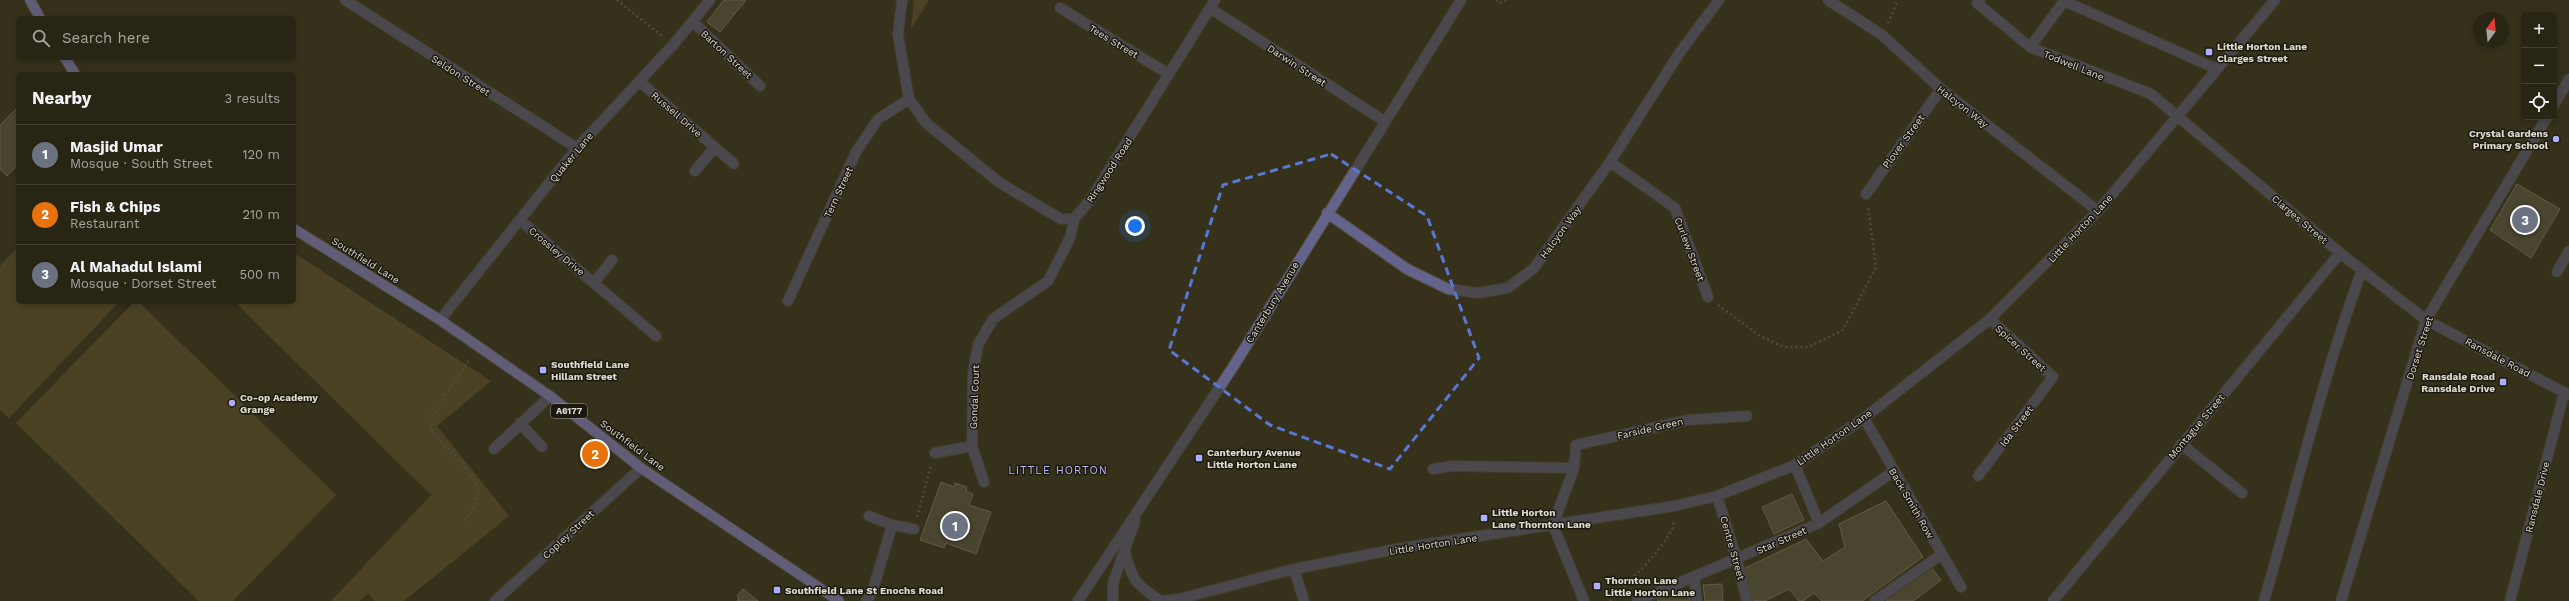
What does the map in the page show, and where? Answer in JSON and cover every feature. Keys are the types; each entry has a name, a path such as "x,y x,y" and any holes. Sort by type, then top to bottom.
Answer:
{"main road":[{"path":"30,0 39,16"},
{"path":"66,60 74,72"},
{"name":"Southfield Lane","path":"296,230 440,320 550,396 641,468 839,601"}],"street":[{"name":"Seldon Street","path":"345,0 577,148"},
{"name":"Quaker Lane","path":"440,320 577,148 673,45 710,0"},
{"path":"902,0 898,34 909,98 926,123 1000,183 1062,219 1074,218"},
{"name":"Canterbury Avenue","path":"1078,601 1233,366 1384,121 1461,0"},
{"name":"Halcyon Way","path":"1327,213 1407,269 1448,290 1478,293 1508,288 1534,268 1610,162 1680,52 1718,0"},
{"name":"Halcyon Way","path":"1828,0 1882,35 1941,89 2098,211"},
{"path":"2030,47 2065,0 2217,69"},
{"name":"Little Horton Lane","path":"1162,601 1179,599 1294,569 1402,548 1674,506 1717,496 1795,465 1864,418 1990,319 2098,211 2175,116 2275,0"},
{"name":"Todwell Lane","path":"1978,2 2030,47 2151,94 2175,116"},
{"name":"Darwin Street","path":"1213,4 1384,121"},
{"name":"Ringwood Road","path":"1074,218 1091,199 1213,4"},
{"name":"Tees Street","path":"1060,8 1169,74"},
{"name":"Barton Street","path":"693,22 760,86"},
{"path":"2557,100 2569,79"},
{"name":"Russell Drive","path":"639,81 734,164"},
{"name":"Plover Street","path":"1866,194 1941,89"},
{"name":"Tern Street","path":"788,301 856,152 878,119 909,98"},
{"name":"Clarges Street","path":"2175,116 2340,253 2426,320"},
{"name":"Dorset Street","path":"2341,601 2426,320 2545,120"},
{"path":"695,171 715,147"},
{"name":"Curlew Street","path":"1610,162 1675,208 1708,297"},
{"name":"Gondal Court","path":"984,482 972,446 973,373 978,346 993,319 1048,281 1070,238 1074,218"},
{"name":"Crossley Drive","path":"520,220 656,336"},
{"path":"2557,272 2569,251"},
{"name":"Montague Street","path":"2053,601 2340,253"},
{"name":"Crossley Drive","path":"594,283 612,260"},
{"path":"2264,601 2308,437 2344,318 2362,270"},
{"name":"Spicer Street","path":"1990,319 2053,377"},
{"name":"Ransdale Road","path":"2426,320 2567,394"},
{"name":"Ida Street","path":"1978,476 2053,377"},
{"name":"Ransdale Drive","path":"2510,601 2567,394"},
{"path":"494,449 550,396"},
{"name":"Farside Green","path":"1553,525 1574,468 1576,445 1688,420 1747,416"},
{"name":"Back Smith Row","path":"1864,418 1961,587"},
{"path":"520,423 542,446"},
{"path":"2181,444 2242,493"},
{"path":"935,453 972,446"},
{"path":"1795,465 1820,523"},
{"path":"1433,469 1453,466 1574,468"},
{"name":"Copley Street","path":"495,601 641,468"},
{"name":"Star Street","path":"1637,601 1737,560 1820,523 1894,471"},
{"name":"Centre Street","path":"1717,496 1737,560 1747,601"},
{"path":"1113,601 1113,583 1125,552 1138,509"},
{"path":"868,516 914,529"},
{"path":"866,601 872,593 892,524"},
{"path":"1553,525 1584,601"},
{"path":"1125,552 1131,576 1140,586 1162,601"},
{"path":"1875,601 1942,554"},
{"path":"1294,569 1304,601"},
{"path":"1694,577 1697,601"}],"path":[{"path":"617,0 673,45"},
{"path":"1496,0 1500,3 1507,0"},
{"path":"1882,35 1898,0"},
{"path":"1708,297 1760,336 1784,347 1810,347 1843,330 1876,267 1866,194"},
{"path":"464,521 476,503 479,495 476,480 432,432 431,424 432,416 469,358 474,361"},
{"path":"914,529 935,453"},
{"path":"1610,601 1655,554 1674,526 1674,506"}],"highlighted area":[{"path":"1331,154 1427,216 1479,358 1390,469 1270,425 1169,350 1223,185"}],"shaded area":[{"path":"914,0 929,0 911,29"},
{"path":"16,249 16,304 117,304 9,418 0,410 0,266"},
{"path":"296,254 491,381 437,426 509,516 404,601 375,601 368,594 359,601 331,601 431,495 237,304 296,304"},
{"path":"132,304 141,304 336,495 233,601 199,601 16,423"}],"building":[{"path":"724,0 746,0 720,32 707,22"},
{"path":"16,109 16,167 7,176 0,169 0,125"},
{"path":"2517,184 2560,209 2531,258 2490,230"},
{"path":"941,482 954,487 955,483 967,487 966,491 973,494 969,505 991,512 976,554 946,543 944,548 920,540"},
{"path":"1792,494 1804,520 1774,534 1762,507"},
{"path":"1886,501 1923,557 1862,601 1822,601 1814,593 1803,601 1799,601 1789,589 1765,601 1753,601 1745,568 1806,539 1823,561 1845,547 1839,524"},
{"path":"1931,567 1941,580 1913,601 1884,601"},
{"path":"1722,584 1723,601 1705,601 1703,585"},
{"path":"1674,588 1677,595 1686,590 1691,601 1658,601 1655,596"},
{"path":"743,589 758,601 737,601 739,598 737,596"}],"place":[{"name":"Little Horton Lane Clarges Street","path":"2209,52"},
{"name":"Crystal Gardens Primary School","path":"2556,139"},
{"name":"Al Mahadul Islami","path":"2525,220"},
{"name":"Southfield Lane Hillam Street","path":"543,370"},
{"name":"Ransdale Road Ransdale Drive","path":"2503,382"},
{"name":"Co-op Academy Grange","path":"232,403"},
{"name":"Fish & Chips","path":"595,454"},
{"name":"Canterbury Avenue Little Horton Lane","path":"1199,458"},
{"name":"Little Horton Lane Thornton Lane","path":"1484,518"},
{"name":"Masjid Umar","path":"955,526"},
{"name":"Thornton Lane Little Horton Lane","path":"1597,586"},
{"name":"Southfield Lane St Enochs Road","path":"777,590"}],"district":[{"name":"LITTLE HORTON","path":"1058,470"}]}
